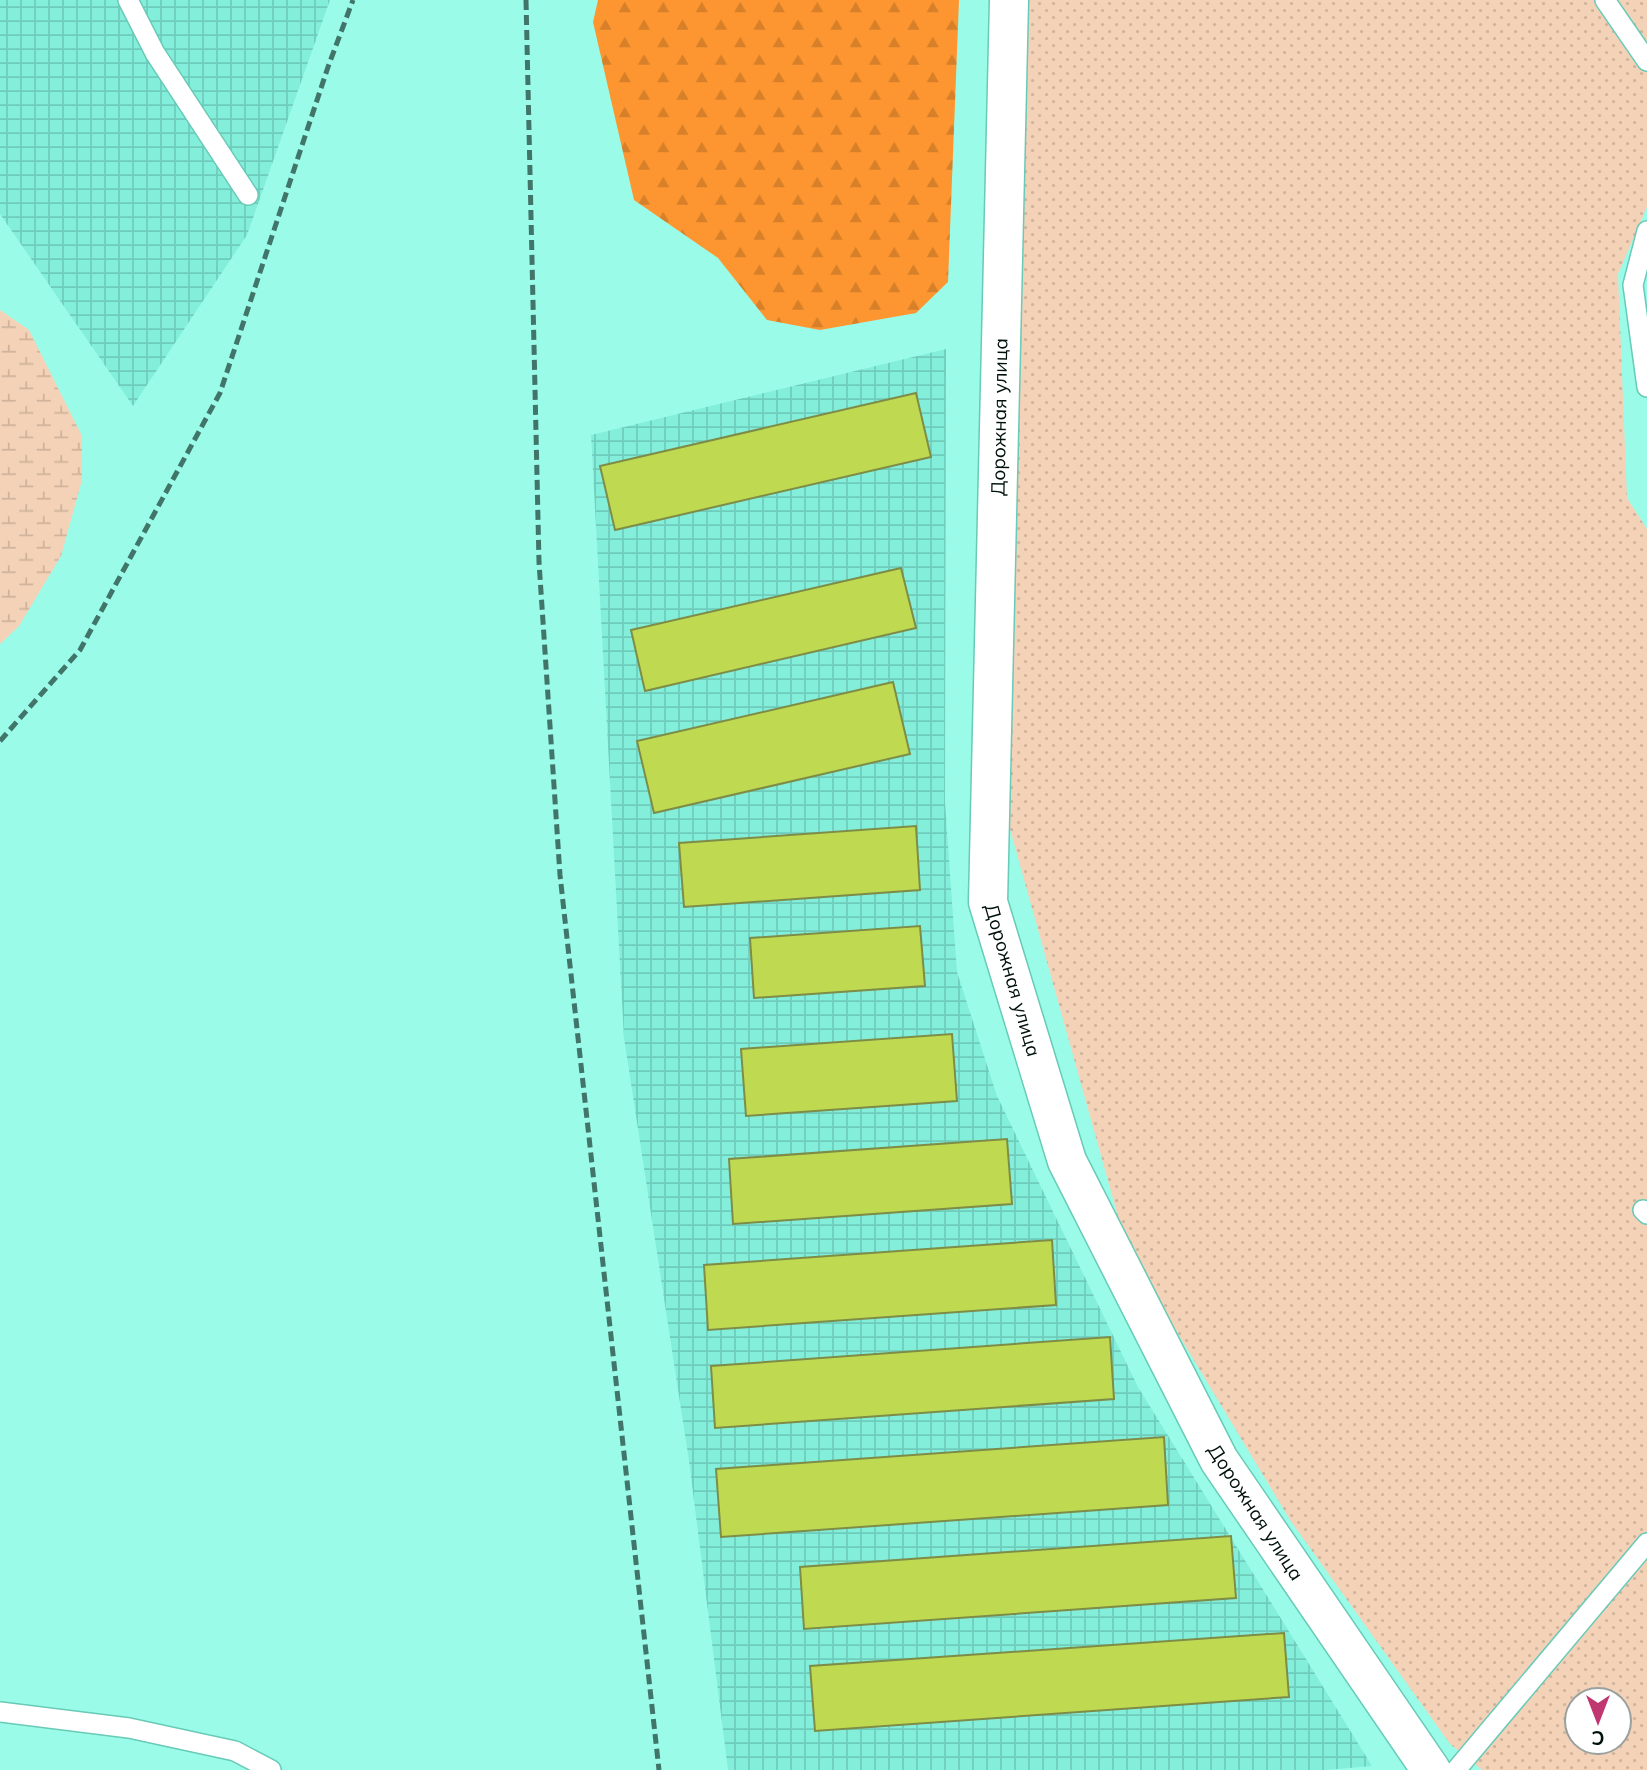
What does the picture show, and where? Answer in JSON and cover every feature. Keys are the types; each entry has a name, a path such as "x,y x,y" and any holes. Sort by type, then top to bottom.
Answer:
{"street":[{"name":"Дорожная улица","path":"1009,0 988,902 1067,1161 1219,1460 1431,1770"}],"lane":[{"path":"128,0 155,53 248,195"},
{"path":"1605,0 1647,61"},
{"path":"1647,231 1633,285 1647,387"},
{"path":"1457,1770 1647,1544"},
{"path":"0,1712 129,1728 235,1751 271,1770"}],"shaded area":[{"path":"0,0 330,0 247,235 133,406 0,214"},
{"path":"946,349 945,802 957,972 997,1096 1138,1387 1372,1766 1326,1770 728,1770 689,1461 624,1038 591,435"}],"green space":[{"path":"598,0 959,0 948,282 916,313 820,330 767,320 718,258 634,200 593,22"},
{"path":"1027,0 1647,0 1647,207 1618,274 1627,498 1647,529 1647,1770 1482,1770 1450,1744 1290,1520 1127,1249 1003,804"},
{"path":"0,310 29,330 82,436 82,480 61,556 19,626 0,644"}],"building":[{"path":"916,393 931,457 615,530 600,466"},
{"path":"901,568 916,628 645,691 631,630"},
{"path":"893,682 910,754 654,813 637,741"},
{"path":"916,826 920,890 684,907 679,843"},
{"path":"920,926 925,986 754,998 750,938"},
{"path":"952,1034 957,1101 746,1116 741,1049"},
{"path":"1007,1139 1012,1204 733,1224 729,1159"},
{"path":"1052,1240 1056,1305 708,1330 704,1265"},
{"path":"1110,1337 1114,1399 715,1428 711,1366"},
{"path":"1164,1437 1168,1505 721,1537 716,1469"},
{"path":"1231,1536 1236,1598 804,1629 800,1567"},
{"path":"1284,1633 1289,1697 815,1731 810,1666"}],"railway":[{"path":"0,741 80,650 220,393 328,67 353,0"},
{"path":"526,0 539,562 560,875 659,1770"}]}
